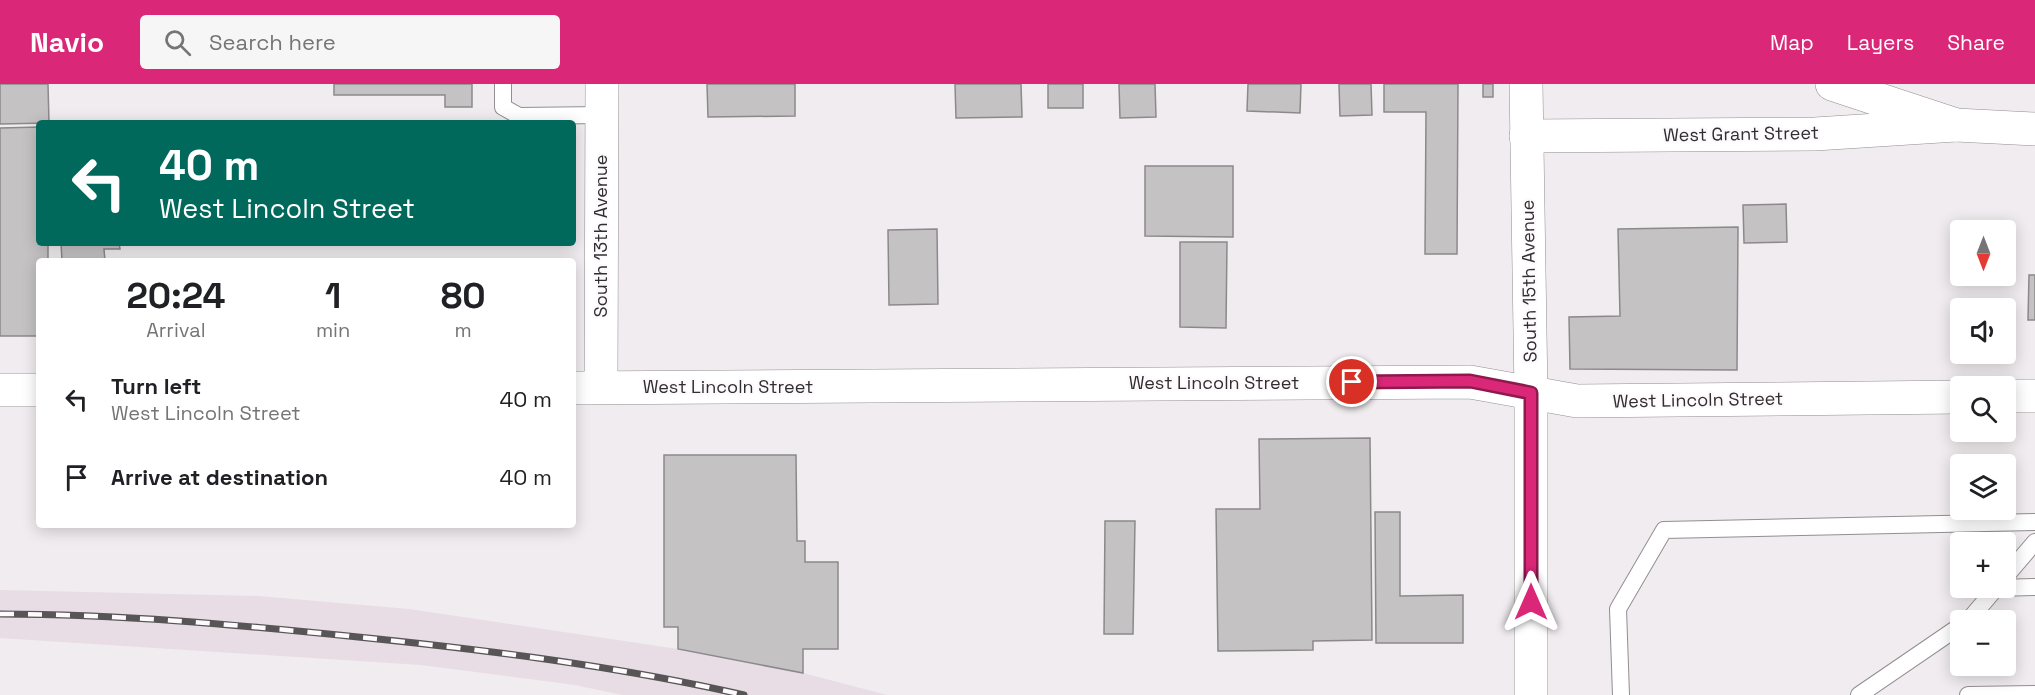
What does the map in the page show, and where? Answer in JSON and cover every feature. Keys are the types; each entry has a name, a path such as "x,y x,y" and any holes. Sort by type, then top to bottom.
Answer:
{"street":[{"name":"South 15th Avenue","path":"1526,84 1531,393 1531,695"},
{"name":"West Grant Street","path":"1832,84 1956,125"},
{"name":"South 13th Avenue","path":"587,388 602,99"},
{"name":"West Grant Street","path":"1526,136 1815,134 1956,125 1998,129 2035,129"},
{"name":"West Lincoln Street","path":"587,388 1470,381 1577,401 1950,397"},
{"path":"0,390 36,390"},
{"path":"2016,396 2035,396"}],"lane":[{"path":"503,84 503,107 519,116 602,99"},
{"path":"1621,695 1618,609 1664,530 2035,522"},
{"path":"2016,564 2035,542"},
{"path":"2016,587 2035,587"},
{"path":"1977,610 1988,598"},
{"path":"1859,695 1950,633"},
{"path":"1968,695 2035,694"}],"shaded area":[{"path":"0,590 258,596 409,609 678,649 803,673 887,695 622,695 575,685 421,665 0,638"}],"building":[{"path":"0,84 48,84 49,120 36,120 36,123 0,124"},
{"path":"334,84 472,84 472,107 445,107 445,95 334,95"},
{"path":"707,84 795,84 795,116 708,117"},
{"path":"955,84 1021,84 1022,117 956,118"},
{"path":"1048,84 1083,84 1083,108 1048,108"},
{"path":"1119,84 1155,84 1156,117 1120,118"},
{"path":"1248,84 1301,84 1300,113 1247,111"},
{"path":"1339,84 1371,84 1372,115 1340,116"},
{"path":"1384,84 1458,84 1457,254 1425,254 1426,112 1384,112"},
{"path":"1483,84 1493,84 1493,97 1483,97"},
{"path":"36,127 36,246 48,246 48,258 36,258 36,336 0,336 0,128"},
{"path":"1145,166 1233,166 1233,237 1145,236"},
{"path":"1786,204 1787,242 1744,243 1743,205"},
{"path":"1738,227 1737,370 1570,369 1569,317 1620,316 1618,229"},
{"path":"937,229 938,304 889,305 888,230"},
{"path":"1180,242 1227,242 1226,328 1180,327"},
{"path":"61,246 120,246 120,249 104,249 105,258 62,258"},
{"path":"2029,275 2035,275 2035,320 2028,320"},
{"path":"1370,438 1372,640 1313,641 1313,650 1218,651 1216,509 1260,509 1259,439"},
{"path":"664,455 796,455 797,541 805,541 805,562 838,562 838,649 803,649 803,673 678,649 678,627 664,627"},
{"path":"1375,512 1400,512 1400,596 1463,595 1463,643 1376,643"},
{"path":"1105,521 1135,521 1133,634 1104,634"}],"railway":[{"path":"0,614 179,621 406,642 600,667 744,695"}],"route":[{"path":"1352,382 1470,381 1531,393 1531,602"}]}
